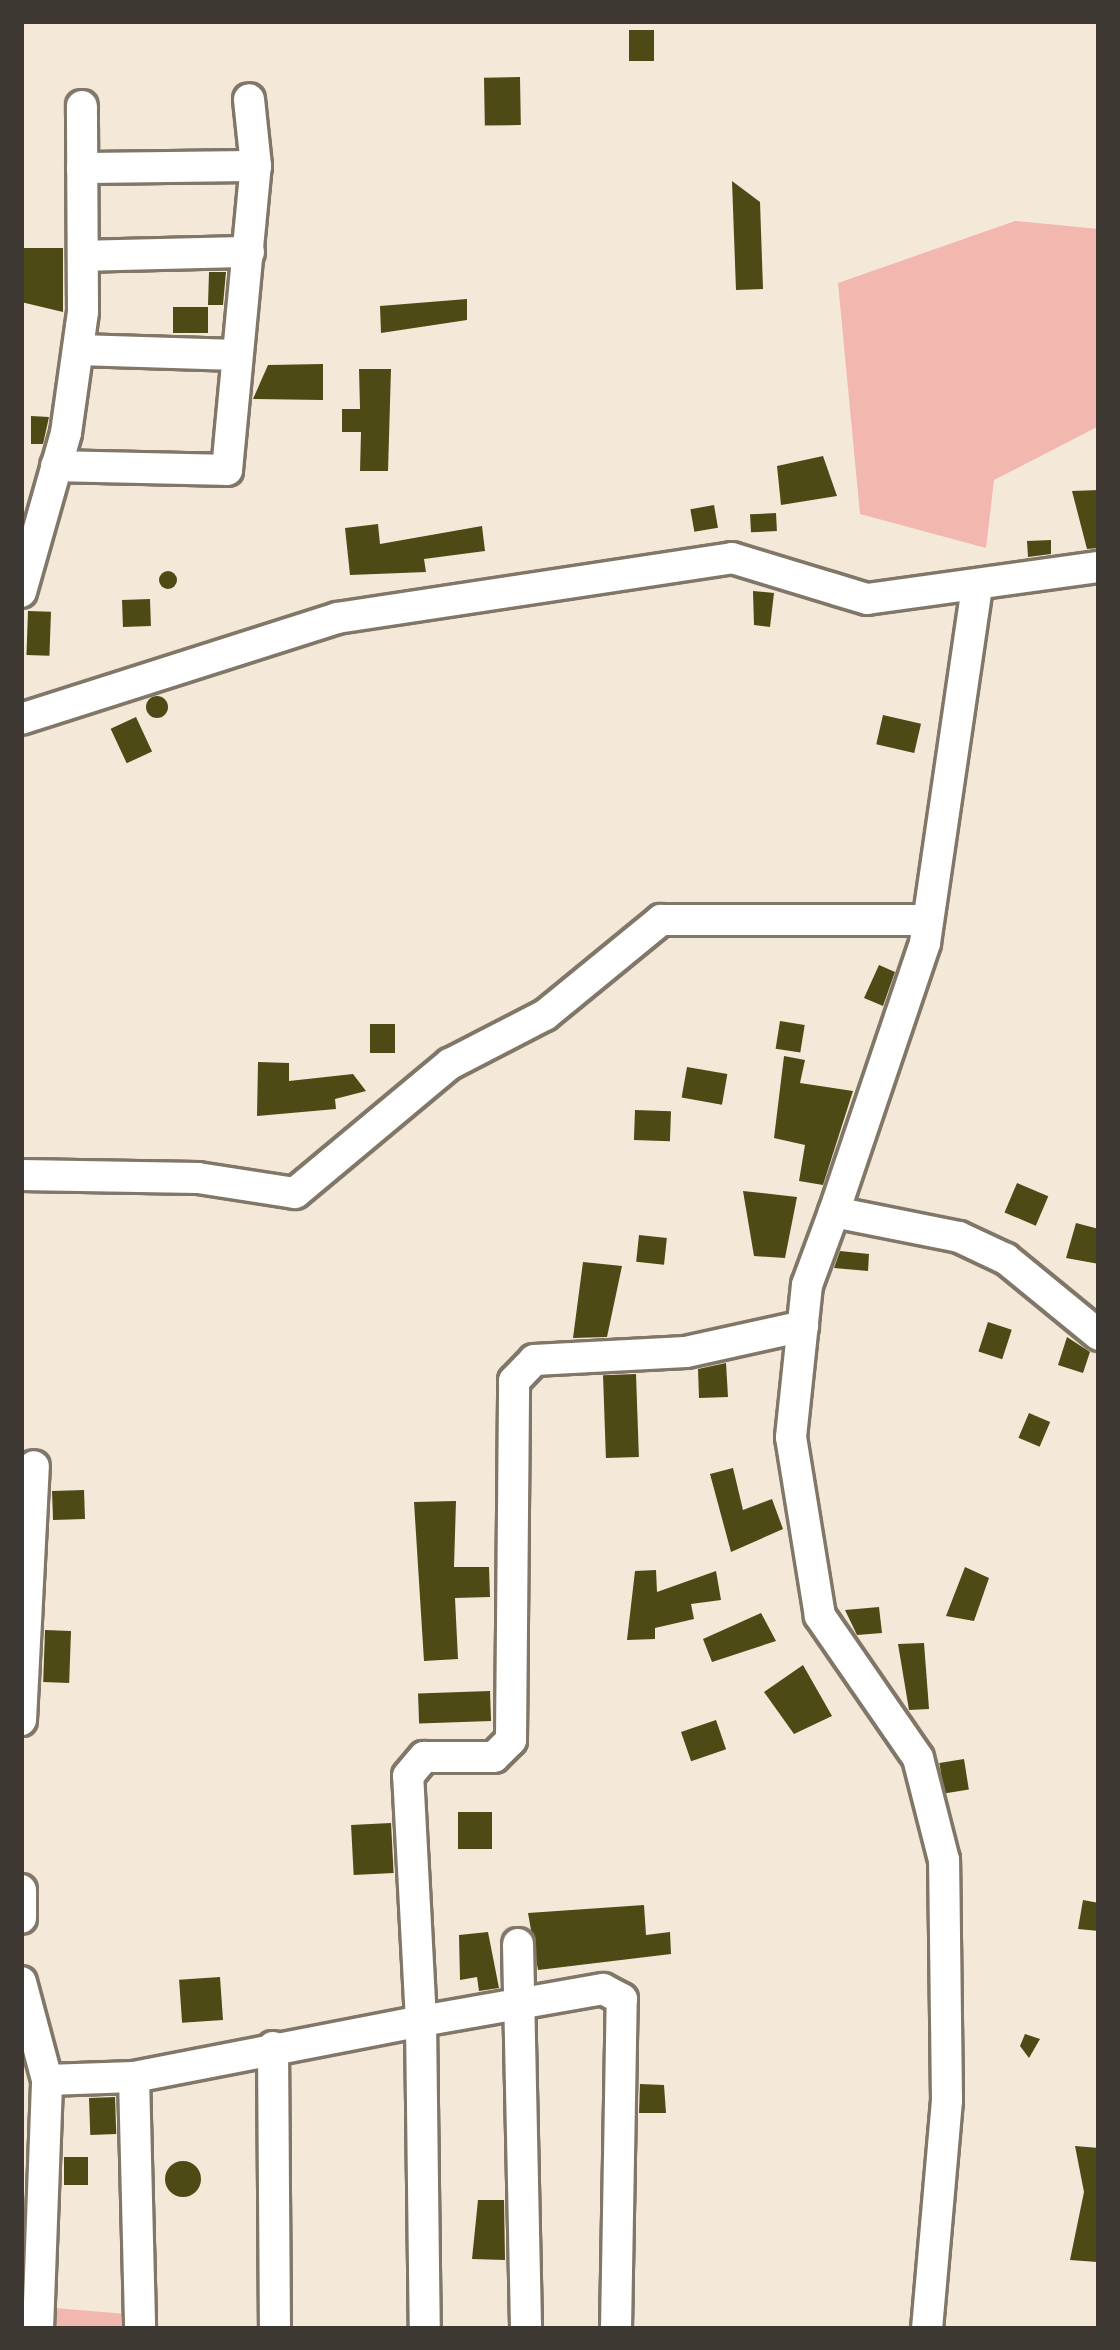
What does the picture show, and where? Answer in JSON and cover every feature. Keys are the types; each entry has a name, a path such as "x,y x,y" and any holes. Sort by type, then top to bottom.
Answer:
{"street":[{"path":"56,466 227,470 256,166 249,99"},
{"path":"21,592 56,466 78,350 82,106"},
{"path":"82,168 256,166"},
{"path":"82,256 248,252"},
{"path":"78,350 237,355"},
{"path":"21,719 337,618 732,558 867,599 1099,567"},
{"path":"927,2329 947,2100 944,1859 919,1758 820,1616 791,1437 803,1326 834,1212 888,1076 928,920 977,586"},
{"path":"21,1175 198,1178 295,1193 450,1064 545,1015 661,920 928,920"},
{"path":"834,1212 958,1237 1006,1259 1099,1335"},
{"path":"425,2329 421,2021 408,1777 424,1757 494,1757 511,1740 514,1381 534,1360 686,1352 803,1326"},
{"path":"21,1720 34,1466"},
{"path":"21,1890 21,1918"},
{"path":"518,1943 526,2329"},
{"path":"21,1982 47,2080 38,2329"},
{"path":"47,2080 134,2078 273,2047 603,1989 622,1999 616,2329"},
{"path":"273,2047 275,2329"},
{"path":"134,2078 140,2329"}],"shaded area":[{"path":"1015,221 1099,229 1099,426 994,480 986,548 860,514 838,283"},
{"path":"55,2308 126,2314 127,2329 54,2329"}],"building":[{"path":"629,30 654,30 654,61 629,61"},
{"path":"520,77 521,125 485,126 484,78"},
{"path":"732,181 760,202 763,289 736,290"},
{"path":"21,248 63,248 63,312 21,302"},
{"path":"209,272 226,272 223,305 208,305"},
{"path":"467,299 467,320 381,333 380,306"},
{"path":"173,307 208,307 208,333 173,333"},
{"path":"323,364 323,400 253,399 268,365"},
{"path":"359,369 391,369 388,471 360,471 361,432 342,432 342,409 360,409"},
{"path":"31,416 49,417 43,444 31,444"},
{"path":"823,456 837,496 781,505 777,466"},
{"path":"1099,490 1099,548 1087,549 1072,491"},
{"path":"714,505 718,528 694,532 690,509"},
{"path":"776,513 777,531 751,532 750,514"},
{"path":"378,524 380,544 482,526 485,551 424,559 426,572 350,575 345,528"},
{"path":"1051,540 1051,554 1028,557 1027,541"},
{"path":"168,571 177,580 168,589 159,580"},
{"path":"753,591 774,593 770,627 754,625"},
{"path":"150,599 151,626 123,627 122,600"},
{"path":"28,611 51,612 49,656 26,655"},
{"path":"157,696 168,707 157,718 146,707"},
{"path":"883,715 921,724 914,753 876,744"},
{"path":"136,717 152,751 127,763 111,729"},
{"path":"879,965 895,972 883,1006 864,998"},
{"path":"780,1021 805,1025 800,1053 776,1049"},
{"path":"370,1024 395,1024 395,1053 370,1053"},
{"path":"784,1056 805,1060 800,1083 853,1091 823,1185 799,1181 805,1145 774,1138"},
{"path":"258,1062 289,1063 289,1081 353,1074 366,1091 335,1099 336,1109 257,1116"},
{"path":"687,1067 727,1074 722,1105 682,1098"},
{"path":"635,1110 671,1111 670,1141 634,1140"},
{"path":"1017,1183 1048,1196 1036,1226 1004,1212"},
{"path":"743,1191 797,1197 785,1258 754,1256"},
{"path":"1076,1223 1099,1229 1099,1264 1066,1258"},
{"path":"639,1235 667,1238 664,1265 636,1262"},
{"path":"840,1251 869,1254 868,1271 834,1268"},
{"path":"583,1262 622,1266 607,1337 573,1338"},
{"path":"988,1322 1012,1330 1002,1359 978,1351"},
{"path":"1067,1337 1090,1352 1083,1373 1058,1365"},
{"path":"726,1363 728,1397 699,1398 698,1369"},
{"path":"636,1374 639,1457 606,1458 603,1375"},
{"path":"1029,1413 1050,1422 1040,1447 1018,1438"},
{"path":"733,1468 743,1510 772,1499 783,1529 731,1552 710,1474"},
{"path":"84,1490 85,1519 53,1520 52,1491"},
{"path":"456,1501 454,1567 489,1567 490,1597 455,1598 458,1659 424,1661 414,1502"},
{"path":"965,1567 989,1578 974,1621 946,1616"},
{"path":"656,1570 657,1592 716,1571 721,1600 691,1604 694,1619 655,1628 655,1639 627,1640 635,1571"},
{"path":"879,1607 882,1633 857,1635 845,1610"},
{"path":"761,1613 776,1641 712,1662 703,1639"},
{"path":"45,1630 71,1631 69,1683 43,1682"},
{"path":"924,1643 929,1709 909,1710 898,1644"},
{"path":"803,1665 832,1716 794,1734 764,1692"},
{"path":"490,1691 491,1721 419,1723 418,1694"},
{"path":"716,1720 726,1749 691,1761 681,1732"},
{"path":"964,1759 969,1790 944,1794 939,1763"},
{"path":"458,1812 492,1812 492,1849 458,1849"},
{"path":"391,1823 394,1873 354,1875 351,1825"},
{"path":"1083,1900 1099,1903 1099,1931 1078,1929"},
{"path":"644,1905 646,1935 670,1932 671,1954 538,1970 528,1913"},
{"path":"488,1932 499,1988 479,1991 477,1977 460,1980 459,1935"},
{"path":"220,1977 223,2020 182,2023 179,1980"},
{"path":"1025,2034 1040,2039 1029,2058 1020,2046"},
{"path":"640,2084 664,2085 666,2113 639,2113"},
{"path":"115,2097 116,2134 90,2135 89,2098"},
{"path":"1075,2146 1099,2148 1097,2262 1070,2260 1084,2192"},
{"path":"64,2157 88,2157 88,2185 64,2185"},
{"path":"183,2161 196,2166 201,2179 196,2192 183,2197 170,2192 165,2179 170,2166"},
{"path":"478,2200 504,2200 505,2260 472,2259"}]}
